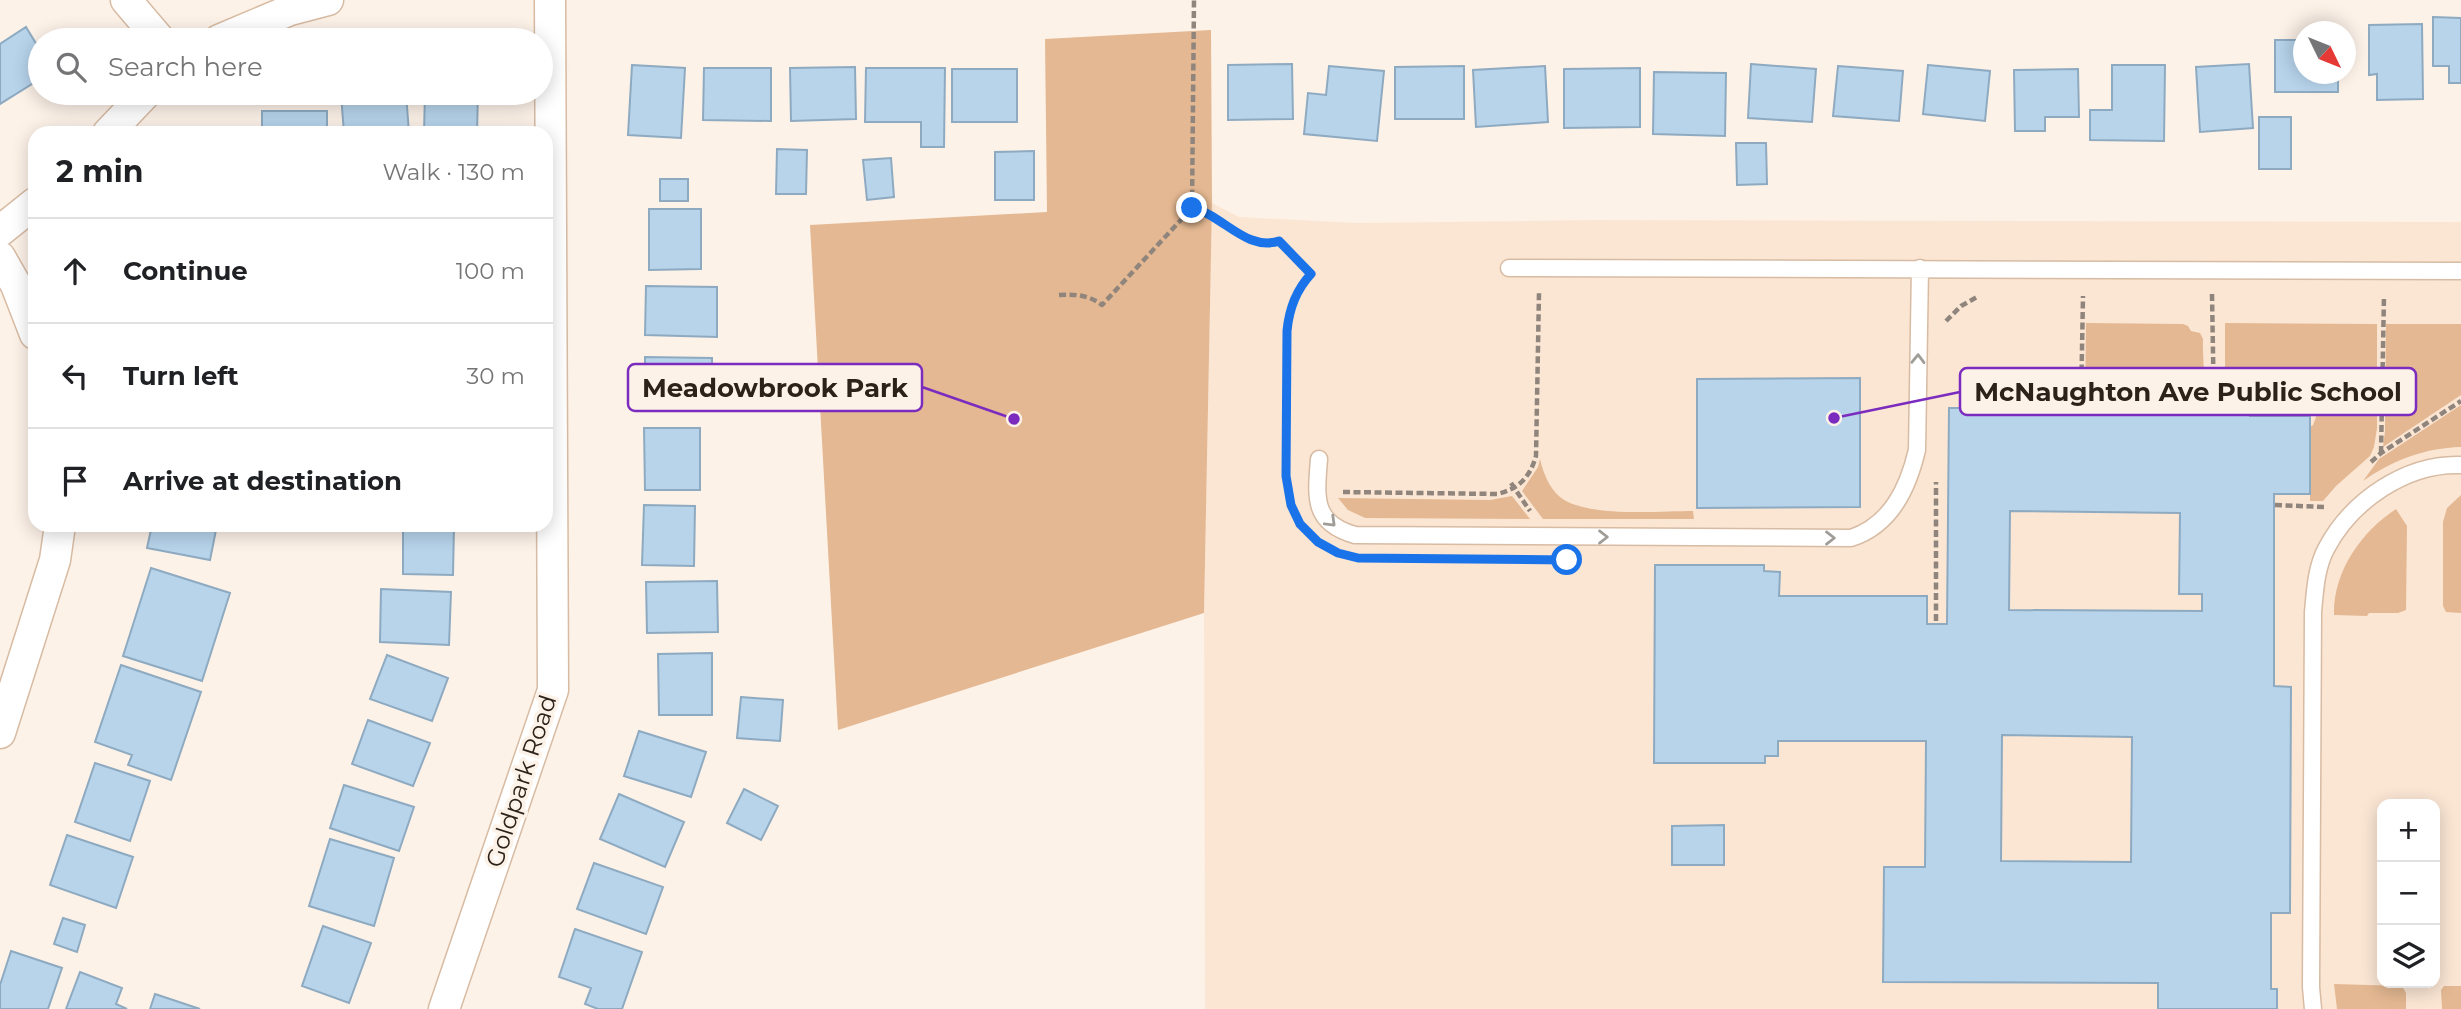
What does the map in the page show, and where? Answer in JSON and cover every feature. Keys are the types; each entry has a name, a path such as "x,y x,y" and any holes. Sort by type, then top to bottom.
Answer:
{"street":[{"path":"126,0 150,28"},
{"path":"247,28 290,10 328,0"},
{"name":"Goldpark Road","path":"550,0 550,28"},
{"path":"115,126 135,105"},
{"name":"Goldpark Road","path":"550,105 551,126"},
{"path":"0,230 28,208"},
{"path":"0,257 16,285 28,316"},
{"path":"0,733 55,560 59,532"},
{"name":"Goldpark Road","path":"444,1009 553,690 552,532"}],"lane":[{"path":"1509,268 2461,271"},
{"path":"1319,459 1316,491 1319,509 1328,522 1355,536 1851,538 1867,533 1894,507 1913,469 1917,450 1920,268"},
{"path":"2313,1009 2313,612 2316,579 2326,550 2348,518 2373,494 2396,480 2424,471 2461,465"}],"path":[{"path":"1059,295 1091,297 1102,305 1192,208 1194,0"},
{"path":"1192,208 1214,217 1249,239 1265,243 1279,241 1311,274 1297,293 1288,318 1286,476 1289,498"},
{"path":"1338,492 1497,494 1515,489 1528,474 1536,456 1539,268"},
{"path":"2081,403 2083,269"},
{"path":"2212,270 2214,409"},
{"path":"2381,453 2384,271"},
{"path":"1511,483 1536,520"},
{"path":"2275,505 2325,507"}],"shaded area":[{"path":"1211,30 1212,203 1204,613 838,730 810,225 1047,212 1045,39"},
{"path":"1212,203 1239,217 1356,223 1596,220 2461,222 2461,1009 1205,1009 1204,613"},
{"path":"2086,323 2183,324 2191,331 2200,333 2203,339 2204,385 2199,409 2087,408"},
{"path":"2225,323 2377,324 2377,428 2374,447 2370,456 2323,501 2310,501 2310,427 2316,417 2313,410 2302,408 2274,412 2270,416 2250,416 2249,409 2225,409"},
{"path":"2386,324 2461,324 2461,395 2383,447 2385,431"},
{"path":"2461,405 2461,447 2410,456 2363,481 2379,459"},
{"path":"1540,459 1553,489 1572,504 1605,511 1693,511 1694,519 1543,519 1522,491 1538,467"},
{"path":"2461,495 2461,613 2446,612 2443,606 2443,522 2447,508"},
{"path":"1512,496 1530,519 1365,518 1348,510 1338,498 1490,500"},
{"path":"2396,509 2407,526 2406,610 2398,613 2369,613 2367,616 2334,615 2338,584 2351,554 2371,529"},
{"path":"2334,984 2403,988 2406,993 2406,1009 2337,1009"},
{"path":"2444,986 2461,986 2461,1009 2442,1009 2441,990"}],"building":[{"path":"2433,17 2461,18 2461,83 2449,83 2449,66 2433,66"},
{"path":"2422,24 2423,99 2377,100 2377,74 2369,75 2369,25"},
{"path":"26,27 28,30 28,86 0,104 0,44"},
{"path":"2275,40 2293,40 2293,84 2338,84 2338,92 2275,92"},
{"path":"1292,64 1293,119 1228,120 1228,65"},
{"path":"1751,64 1816,69 1812,122 1748,118"},
{"path":"2249,64 2253,128 2200,132 2196,67"},
{"path":"632,65 685,68 681,138 628,135"},
{"path":"1928,65 1990,71 1985,121 1923,114"},
{"path":"2112,65 2165,65 2164,141 2090,140 2090,110 2112,110"},
{"path":"1329,66 1384,71 1377,141 1304,134 1308,93 1326,95"},
{"path":"1464,66 1464,119 1395,119 1395,67"},
{"path":"1545,66 1548,122 1476,127 1473,70"},
{"path":"1838,66 1903,71 1899,121 1833,116"},
{"path":"855,67 856,119 791,121 790,68"},
{"path":"704,68 771,68 771,121 703,120"},
{"path":"866,68 945,68 944,147 921,147 921,122 865,122"},
{"path":"1640,68 1640,127 1564,128 1564,69"},
{"path":"952,69 1017,69 1017,122 952,122"},
{"path":"2078,69 2079,117 2045,117 2045,131 2015,131 2014,70"},
{"path":"1654,72 1726,73 1725,136 1653,134"},
{"path":"342,105 407,105 408,126 343,126"},
{"path":"425,105 478,105 477,126 424,126"},
{"path":"262,111 327,111 327,126 262,126"},
{"path":"2259,117 2291,117 2291,169 2259,169"},
{"path":"1736,143 1766,143 1767,184 1737,185"},
{"path":"777,149 807,150 806,194 776,194"},
{"path":"1034,151 1034,200 995,200 995,152"},
{"path":"891,158 894,197 867,200 863,160"},
{"path":"660,179 688,179 688,201 660,201"},
{"path":"649,209 701,209 701,269 649,270"},
{"path":"646,286 717,287 717,337 645,335"},
{"path":"645,357 712,358 712,408 645,407"},
{"path":"1860,378 1860,507 1697,508 1697,379"},
{"path":"2031,403 2086,403 2087,408 2250,409 2250,416 2310,416 2310,494 2274,494 2274,686 2291,687 2290,913 2271,913 2271,989 2277,989 2277,1009 2158,1009 2158,983 1883,982 1884,867 1925,867 1926,741 1778,741 1778,756 1765,756 1765,763 1654,763 1655,565 1764,565 1764,571 1780,572 1779,596 1927,596 1927,624 1947,624 1949,408 2031,408","holes":["2010,511 2180,513 2179,594 2202,594 2202,611 2009,610","2002,735 2132,737 2131,862 2001,861"]},
{"path":"644,428 700,428 700,490 645,490"},
{"path":"644,505 695,506 694,566 642,565"},
{"path":"150,532 216,532 210,560 147,548"},
{"path":"403,532 454,532 453,575 403,574"},
{"path":"151,568 230,593 202,681 123,656"},
{"path":"717,581 718,632 647,633 646,582"},
{"path":"381,589 451,592 449,645 380,642"},
{"path":"712,653 712,715 659,715 658,654"},
{"path":"387,655 448,678 432,721 370,699"},
{"path":"121,665 201,692 171,780 128,765 132,755 95,742"},
{"path":"741,697 783,700 780,741 737,738"},
{"path":"368,720 430,743 413,786 352,764"},
{"path":"639,731 706,752 691,797 624,776"},
{"path":"95,763 150,781 130,841 75,822"},
{"path":"344,785 414,807 399,851 330,828"},
{"path":"744,789 778,806 761,840 727,823"},
{"path":"619,794 684,822 665,867 600,839"},
{"path":"1724,825 1724,865 1672,865 1672,826"},
{"path":"67,835 133,857 116,908 50,885"},
{"path":"330,839 394,858 374,926 309,906"},
{"path":"594,863 663,887 646,934 577,909"},
{"path":"63,918 85,925 77,952 54,944"},
{"path":"323,926 371,943 349,1003 302,986"},
{"path":"575,929 642,952 622,1009 598,1009 585,1004 591,988 559,977"},
{"path":"11,951 62,968 48,1009 0,1009 0,985"},
{"path":"80,972 122,988 116,1004 127,1009 66,1009"},
{"path":"155,994 200,1009 150,1009"}],"place":[{"name":"McNaughton Ave Public School","path":"1834,418"},
{"name":"Meadowbrook Park","path":"1014,419"}],"route":[{"path":"1192,208 1214,217 1249,239 1265,243 1279,241 1311,274 1297,293 1290,310 1287,331 1286,476 1294,516 1308,534 1329,549 1358,558 1567,560"}]}
